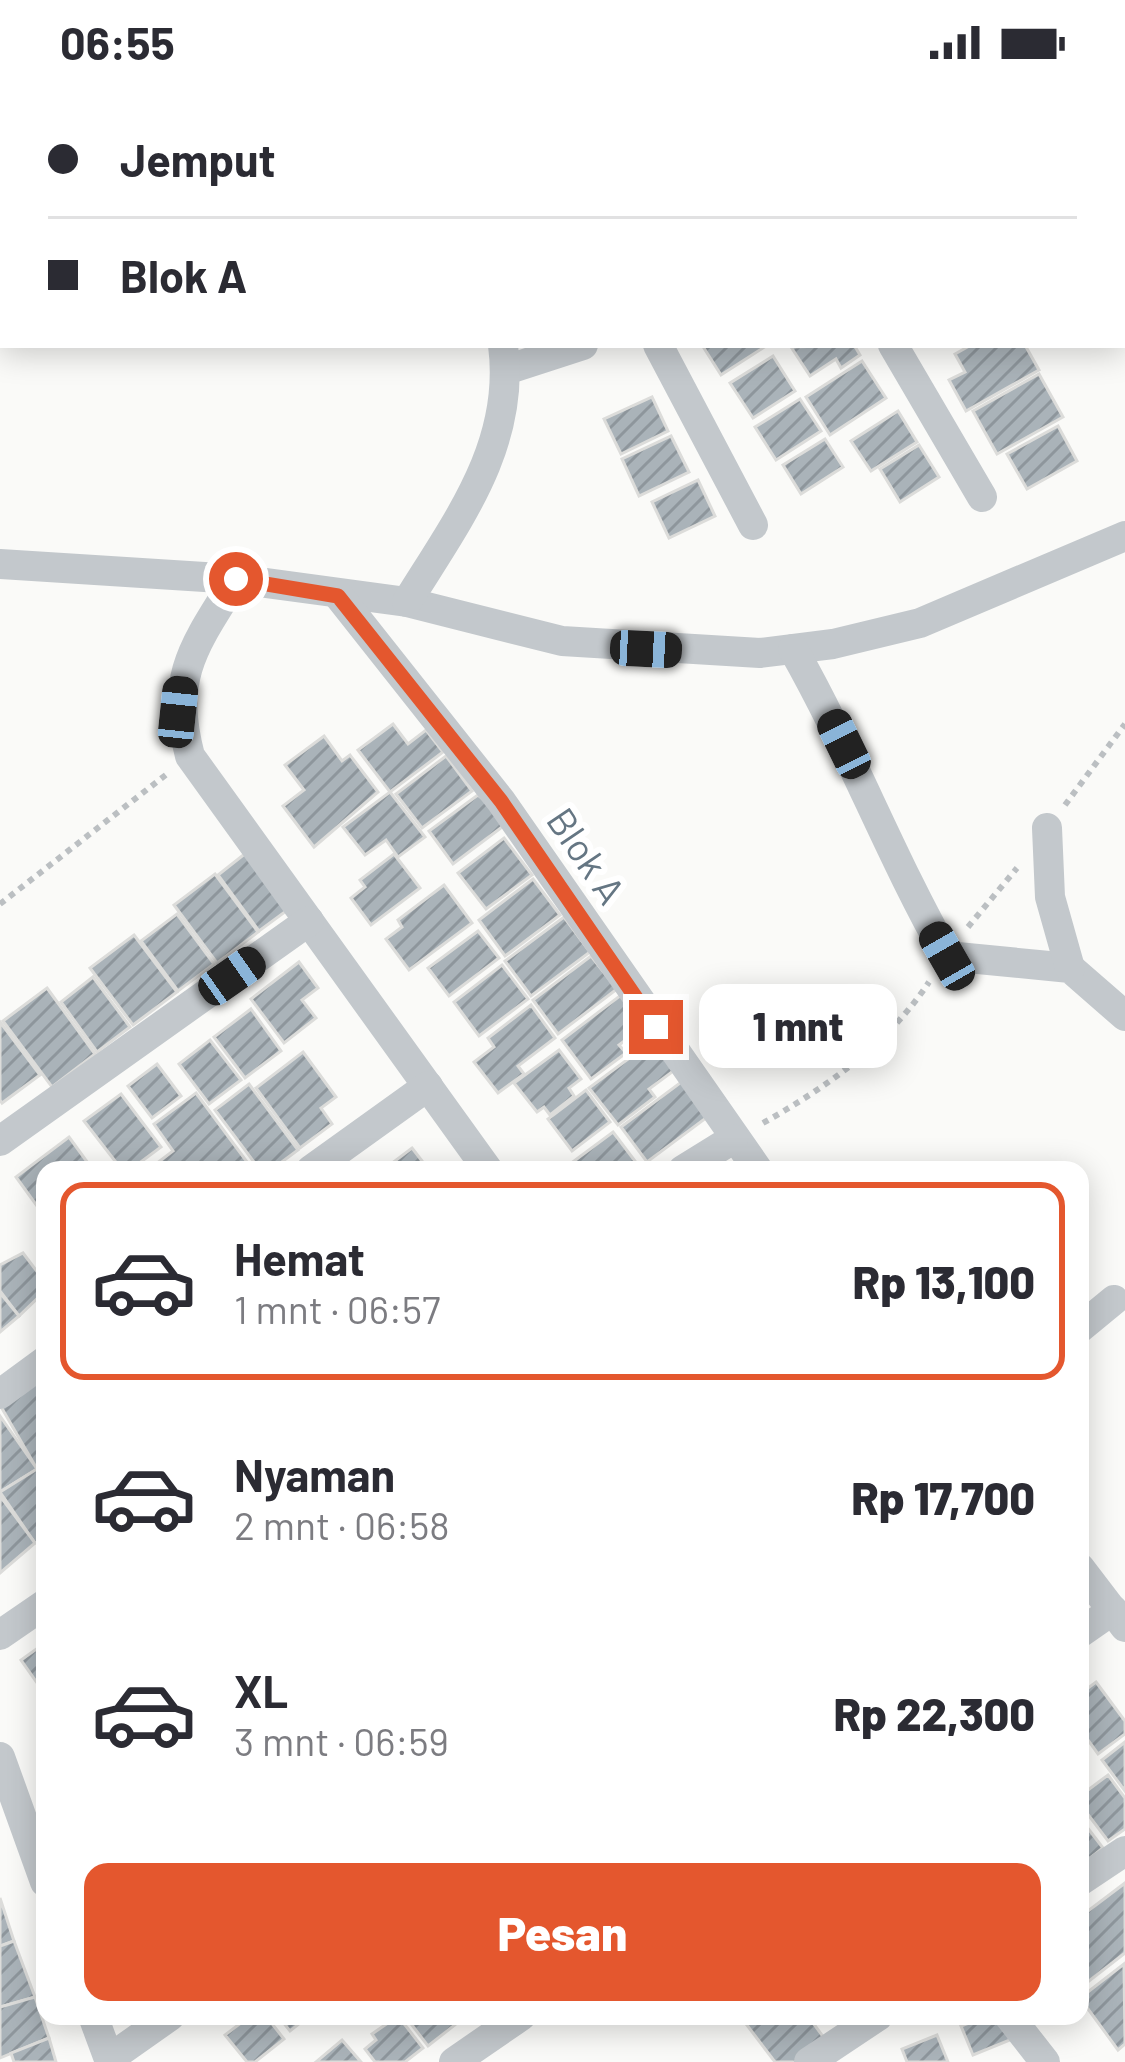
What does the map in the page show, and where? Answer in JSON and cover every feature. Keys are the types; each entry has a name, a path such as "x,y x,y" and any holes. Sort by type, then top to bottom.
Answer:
{"street":[{"path":"407,602 499,443 505,357 564,348"},
{"path":"660,348 753,525"},
{"path":"895,348 982,497"},
{"path":"0,564 236,579 407,602 562,640 698,651 793,649 920,623 1125,536"},
{"path":"236,579 182,678 178,712 190,757 482,1161"},
{"name":"Blok A","path":"338,596 501,801 751,1161"},
{"path":"793,649 859,775 897,870 947,956 1070,968"},
{"path":"1047,828 1050,897 1070,968 1125,1016"},
{"path":"0,1141 309,921"},
{"path":"324,1161 428,1086"},
{"path":"698,1161 733,1139"},
{"path":"1089,1321 1114,1300"},
{"path":"0,1394 36,1368"},
{"path":"1089,1580 1119,1618 1089,1630"},
{"path":"0,1636 36,1610"},
{"path":"0,1757 36,1848"},
{"path":"1089,1875 1125,1851"},
{"path":"96,2025 109,2060 158,2025"},
{"path":"454,2062 508,2025"},
{"path":"826,2057 867,2025"},
{"path":"1016,2025 1045,2062"}],"path":[{"path":"0,904 190,757"}],"building":[{"path":"704,348 763,348 721,375"},
{"path":"792,348 856,348 860,355 841,368 836,359 810,376"},
{"path":"966,348 1027,348 1039,370 966,411 949,380 965,372 955,354"},
{"path":"773,356 795,391 753,418 730,383"},
{"path":"862,361 886,398 830,435 806,397"},
{"path":"1039,374 1063,417 997,454 973,411"},
{"path":"652,397 668,431 621,454 604,419"},
{"path":"800,399 821,431 776,460 755,427"},
{"path":"898,411 917,442 871,471 851,441"},
{"path":"1058,426 1077,461 1027,489 1007,454"},
{"path":"671,436 689,472 639,496 622,459"},
{"path":"825,439 843,467 801,494 783,465"},
{"path":"919,445 939,477 900,502 880,469"},
{"path":"698,480 715,516 669,538 652,502"},
{"path":"393,724 408,744 426,730 443,752 390,792 358,750"},
{"path":"324,736 342,761 350,755 378,792 314,847 283,806 304,790 285,765"},
{"path":"446,756 472,791 422,828 396,794"},
{"path":"390,792 425,837 398,857 386,840 365,855 343,827"},
{"path":"478,795 510,821 453,864 429,831"},
{"path":"504,838 532,875 486,909 458,873"},
{"path":"251,849 293,906 259,931 218,875"},
{"path":"394,854 420,888 371,925 351,898 365,887 360,880"},
{"path":"215,874 258,932 217,963 174,905"},
{"path":"533,879 560,915 505,956 479,920"},
{"path":"444,885 472,923 409,970 386,939 402,927 398,920"},
{"path":"177,914 214,964 178,991 141,941"},
{"path":"564,917 590,952 531,996 505,961"},
{"path":"478,931 499,958 449,996 428,968"},
{"path":"134,935 177,992 133,1025 90,968"},
{"path":"591,956 617,989 558,1034 533,1000"},
{"path":"299,962 318,988 302,1000 316,1018 284,1043 251,999"},
{"path":"502,965 528,999 479,1036 454,1002"},
{"path":"93,977 130,1027 97,1052 61,1002"},
{"path":"47,988 95,1054 52,1087 3,1021"},
{"path":"625,992 648,1023 619,1045 626,1053 591,1079 562,1040"},
{"path":"531,1005 555,1038 518,1066 524,1074 498,1093 474,1062 494,1047 488,1038"},
{"path":"251,1009 281,1051 245,1078 214,1037"},
{"path":"0,1022 40,1075 2,1103 0,1100"},
{"path":"655,1039 676,1069 649,1089 655,1097 618,1125 589,1088"},
{"path":"210,1040 241,1080 209,1104 179,1064"},
{"path":"559,1050 581,1079 569,1088 574,1096 550,1115 544,1107 537,1112 514,1083"},
{"path":"303,1052 336,1097 321,1108 332,1124 300,1148 256,1088"},
{"path":"157,1064 181,1096 152,1118 128,1086"},
{"path":"684,1080 710,1115 648,1161 621,1127"},
{"path":"249,1084 298,1150 283,1161 253,1161 215,1110"},
{"path":"586,1090 610,1122 572,1151 548,1119"},
{"path":"196,1093 246,1161 160,1161 173,1151 154,1124"},
{"path":"121,1094 161,1147 142,1161 115,1161 84,1121"},
{"path":"613,1132 635,1161 574,1161"},
{"path":"69,1137 86,1161 37,1161"},
{"path":"412,1148 422,1161 395,1161"},
{"path":"36,1162 36,1205 16,1177"},
{"path":"23,1253 36,1270 36,1300 19,1316 0,1291 0,1265"},
{"path":"0,1293 19,1316 0,1332"},
{"path":"36,1381 36,1467 0,1405"},
{"path":"0,1416 36,1470 0,1492"},
{"path":"36,1470 36,1542 35,1543 0,1492"},
{"path":"0,1496 35,1543 0,1573"},
{"path":"36,1649 36,1681 21,1660"},
{"path":"1096,1682 1125,1721 1125,1734 1098,1754 1089,1742 1089,1687"},
{"path":"1125,1742 1125,1791 1102,1760"},
{"path":"1108,1775 1125,1798 1125,1829 1108,1841 1089,1816 1089,1789"},
{"path":"1089,1830 1103,1848 1089,1859"},
{"path":"1125,1883 1125,1953 1089,1981 1089,1910"},
{"path":"0,1898 14,1941 0,1946"},
{"path":"14,1941 35,1997 0,2007 0,1946"},
{"path":"1124,1964 1125,2044 1118,2050 1089,2010 1089,1991"},
{"path":"35,1997 36,2025 45,2025 49,2038 0,2058 0,2007"},
{"path":"238,2025 273,2025 284,2039 255,2062 247,2062 225,2035"},
{"path":"385,2025 405,2025 423,2048 405,2062 375,2062 365,2049 376,2040 372,2034"},
{"path":"412,2025 455,2025 428,2046"},
{"path":"747,2025 815,2025 827,2042 801,2062 775,2062"},
{"path":"1004,2025 1010,2040 973,2055 961,2026"},
{"path":"937,2035 948,2062 907,2062 902,2049"},
{"path":"49,2038 56,2062 14,2062 11,2053"},
{"path":"342,2040 361,2062 316,2062"}],"route":[{"path":"236,579 338,596 501,801 656,1027"}]}
